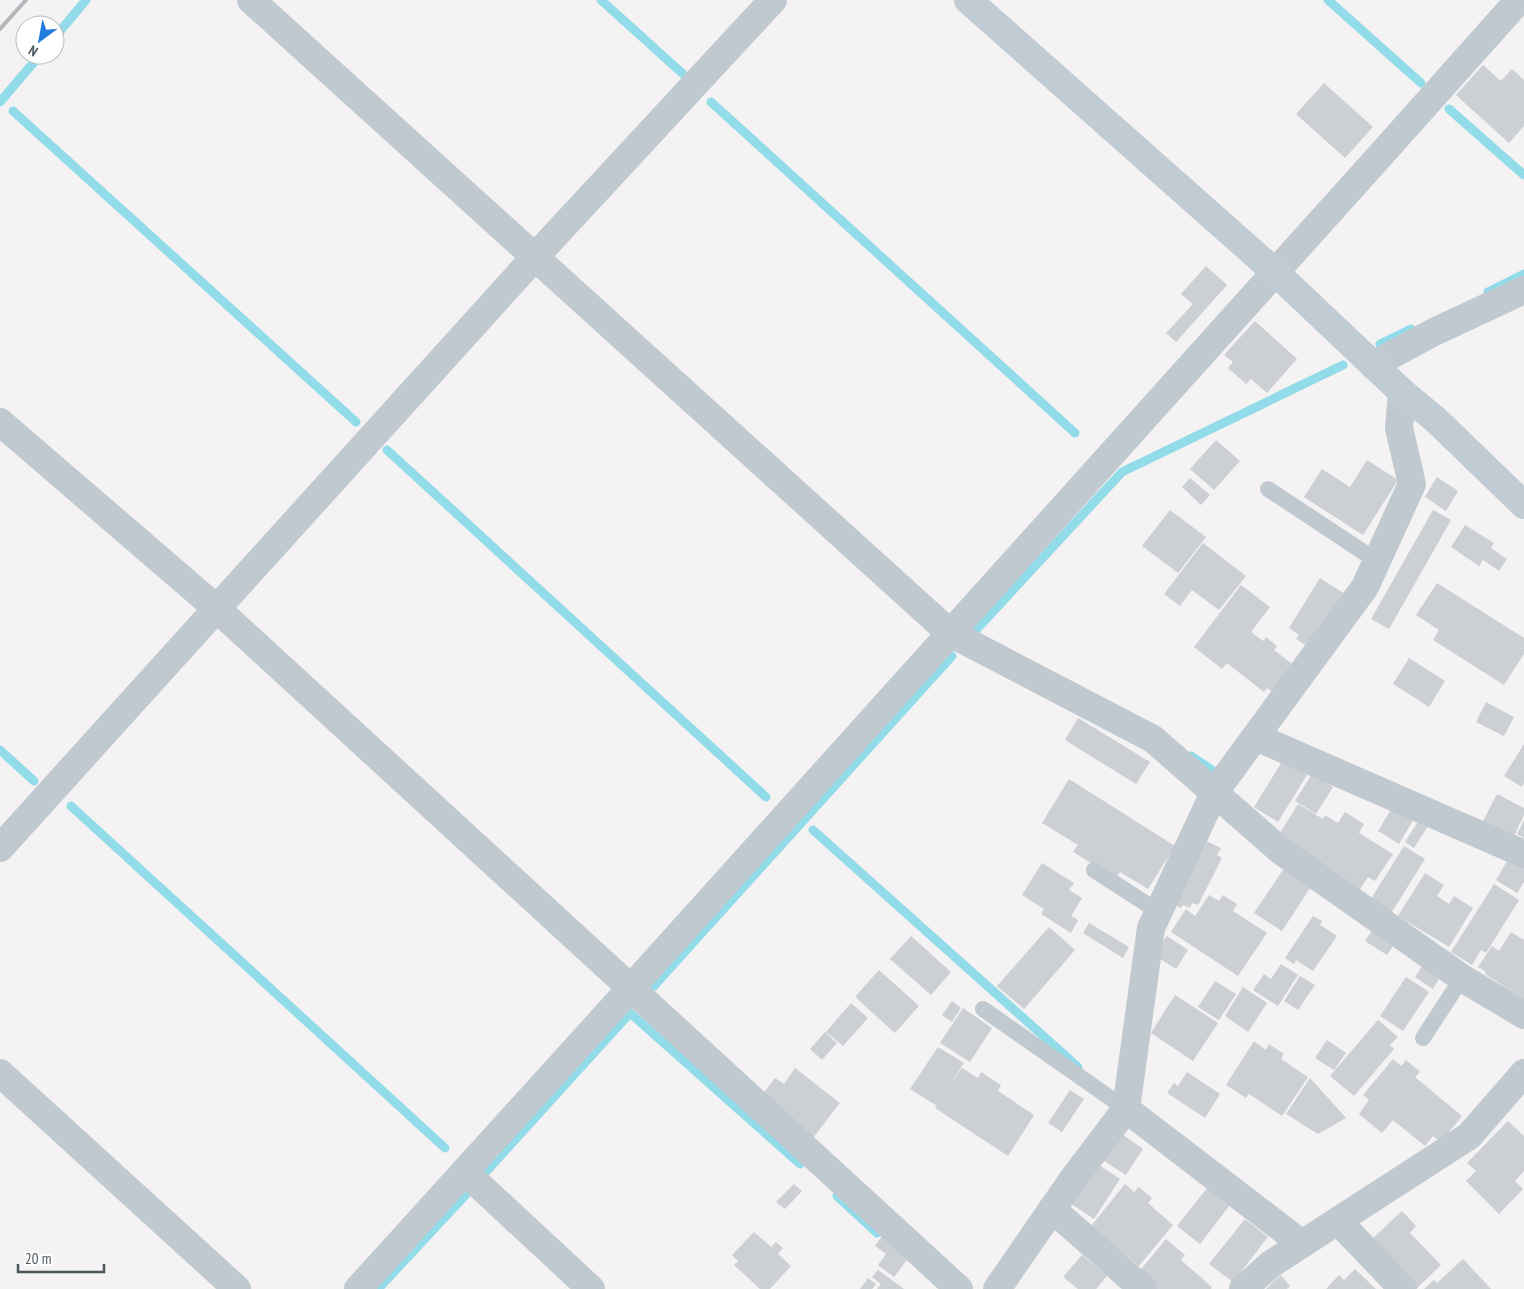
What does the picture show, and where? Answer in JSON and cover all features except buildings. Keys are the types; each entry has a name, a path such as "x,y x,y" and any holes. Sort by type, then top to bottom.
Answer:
{"street":[{"path":"251,0 950,633 1153,739 1281,851 1462,978 1524,1015"},
{"path":"0,848 534,258 773,0"},
{"path":"968,0 1275,272 1402,392 1436,420 1524,505"},
{"path":"358,1289 1519,0"},
{"path":"1373,365 1434,332 1524,290"},
{"path":"997,1289 1073,1179 1126,1109 1151,928 1214,793 1365,587 1412,484 1399,428 1402,392"},
{"path":"0,422 216,608 959,1289"},
{"path":"1256,737 1524,854"},
{"path":"0,1073 237,1289"},
{"path":"1244,1289 1271,1264 1469,1136 1524,1073"},
{"path":"1126,1109 1302,1244"},
{"path":"465,1172 592,1289"},
{"path":"1052,1209 1143,1289"},
{"path":"1338,1221 1403,1289"}],"lane":[{"path":"1268,489 1377,561"},
{"path":"1094,870 1158,912"},
{"path":"1422,1038 1462,978"},
{"path":"983,1009 1126,1109"}],"waterway":[{"path":"65,25 86,0"},
{"path":"601,0 683,74"},
{"path":"1328,0 1421,83"},
{"path":"0,102 31,65"},
{"path":"711,102 1075,433"},
{"path":"1449,109 1524,175"},
{"path":"13,111 356,422"},
{"path":"1488,292 1524,274"},
{"path":"1380,344 1411,329"},
{"path":"976,630 1122,472 1343,365"},
{"path":"387,450 766,797"},
{"path":"653,987 952,656"},
{"path":"0,750 34,781"},
{"path":"1191,756 1212,770"},
{"path":"71,806 445,1148"},
{"path":"813,830 1078,1067"},
{"path":"483,1175 630,1013 800,1164"},
{"path":"378,1289 473,1187"},
{"path":"837,1196 877,1233"}],"railway":[{"path":"0,29 26,0"}]}
